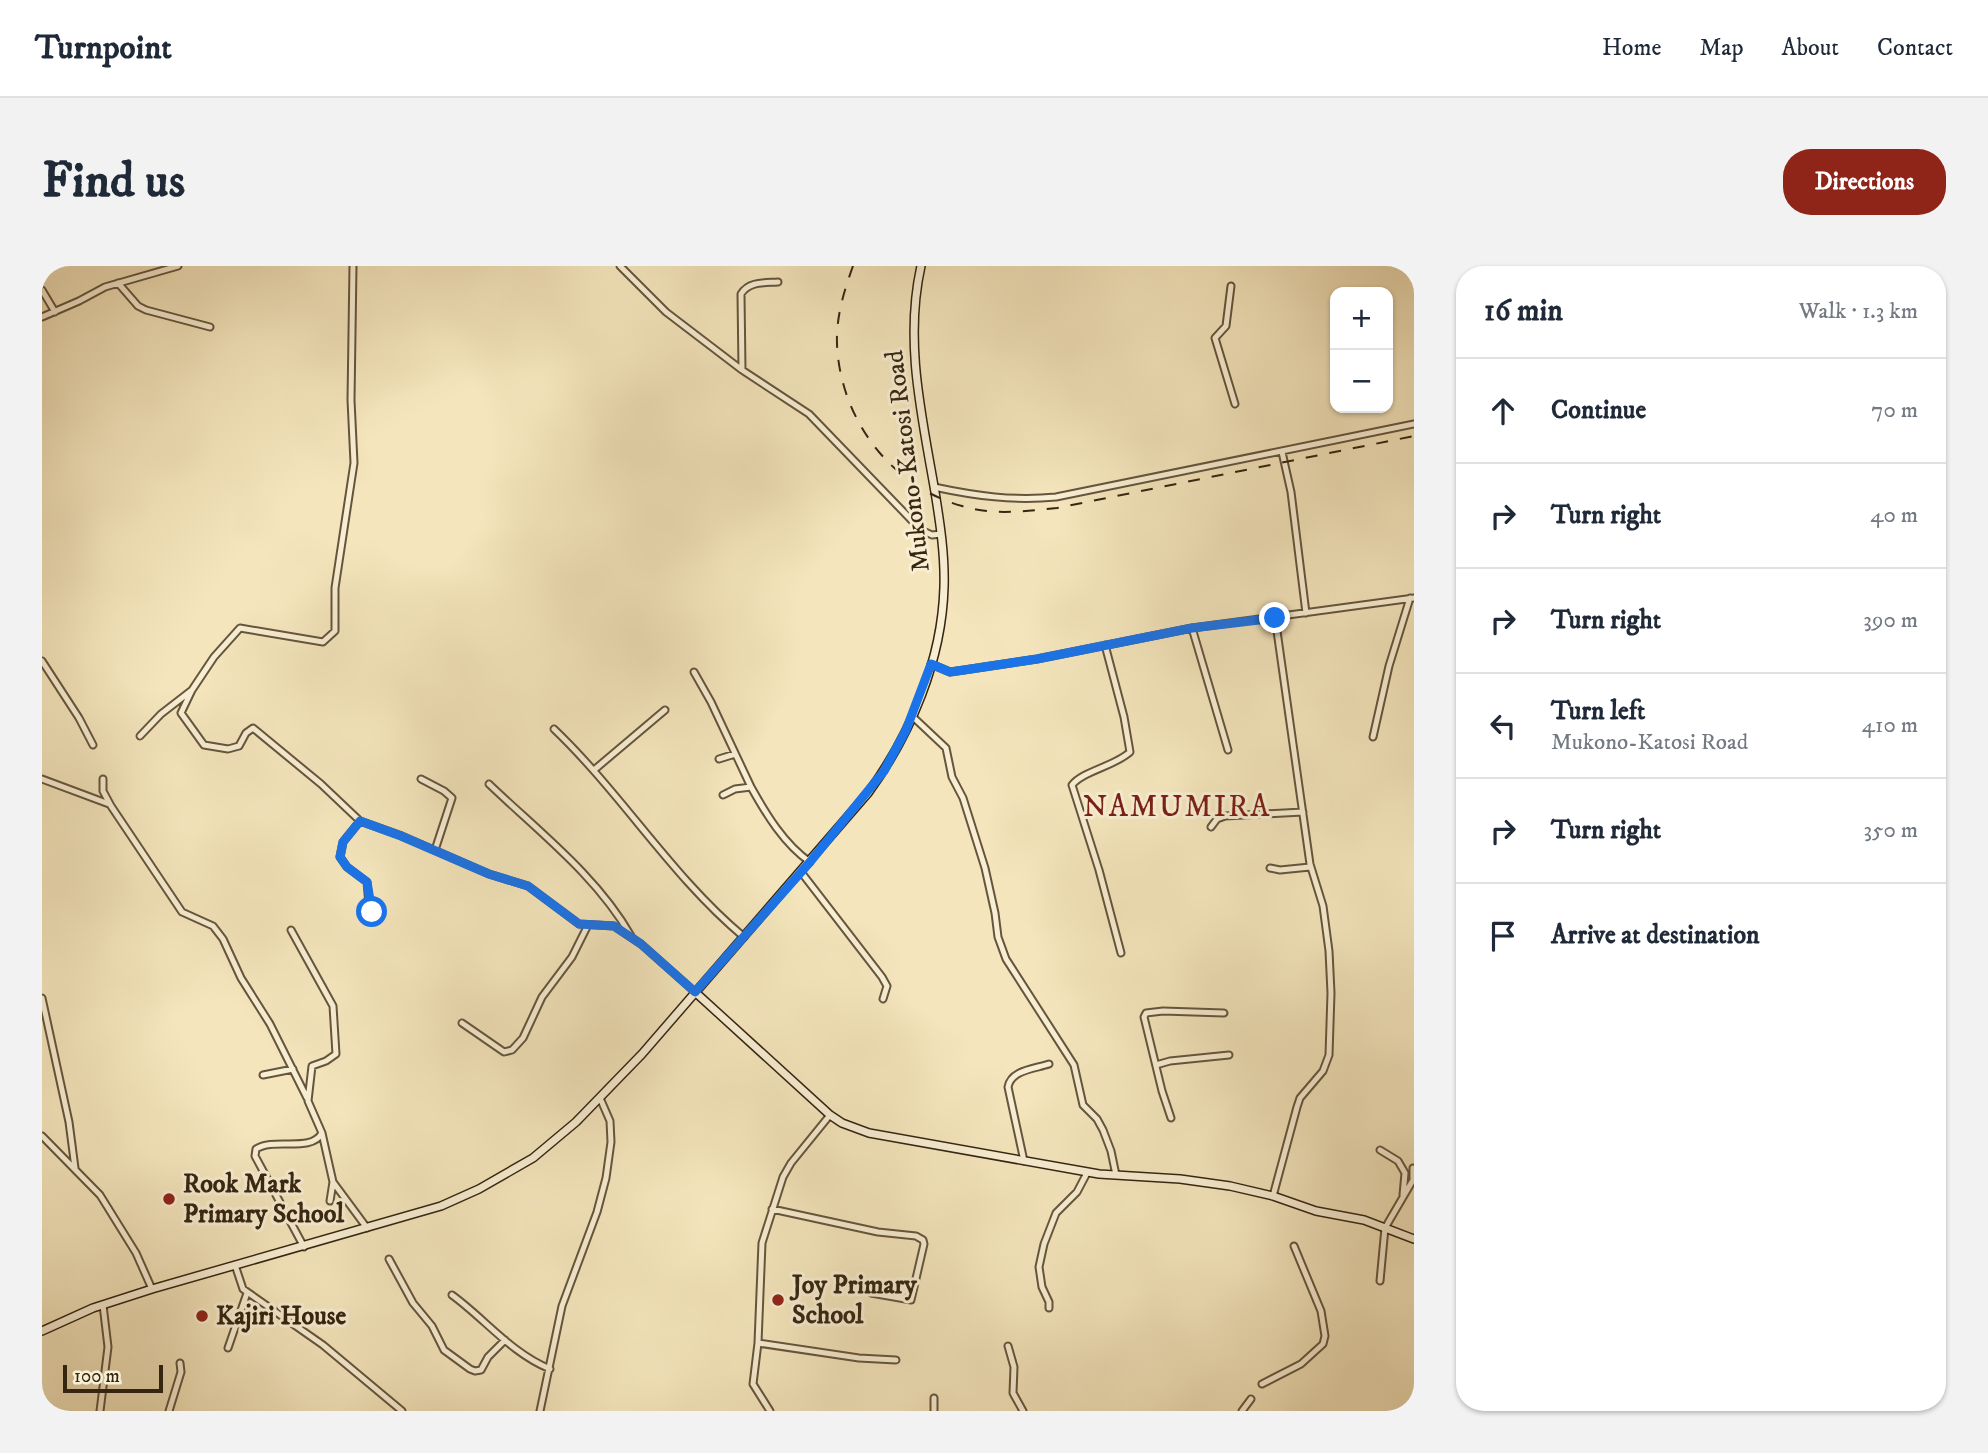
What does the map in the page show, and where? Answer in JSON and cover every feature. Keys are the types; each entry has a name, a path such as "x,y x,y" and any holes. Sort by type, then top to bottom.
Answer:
{"main road":[{"name":"Mukono-Katosi Road","path":"42,1331 103,1305 152,1289 441,1206 533,1158 560,1137 600,1098 810,862 884,771 912,716 931,664 942,611 944,562 941,534 915,370 915,292 921,266"},
{"path":"695,992 830,1115 852,1128 1087,1173 1204,1181 1273,1196 1316,1211 1364,1220 1414,1239"}],"street":[{"path":"42,317 118,283 178,266"},
{"path":"353,266 351,400 354,463 335,588 335,631 323,642 240,628 214,657 191,690 181,713 204,745 228,749 239,746 246,733 253,728 296,762 360,821 489,874 528,886 579,924 614,926 695,992"},
{"path":"620,266 666,312 742,370 809,414 921,530 932,535 941,534"},
{"path":"742,370 741,294 745,288 753,285 778,282"},
{"path":"118,283 138,306 146,310 210,327"},
{"path":"1231,286 1226,326 1215,338 1236,404"},
{"path":"42,290 55,312"},
{"path":"934,487 987,498 1021,500 1056,497 1414,424"},
{"path":"1282,452 1291,492 1306,613"},
{"path":"931,664 950,672 1037,659 1192,628 1412,598 1389,666 1373,737"},
{"path":"1273,1196 1300,1098 1323,1071 1329,1055 1331,993 1323,906 1310,867 1275,618"},
{"path":"1192,628 1228,750"},
{"path":"1105,645 1130,752 1076,780 1072,785 1099,870 1121,953"},
{"path":"42,661 79,718 93,746"},
{"path":"694,672 751,787 775,826 799,854 810,862"},
{"path":"140,736 161,714 191,690"},
{"path":"594,770 665,710"},
{"path":"912,716 946,748 952,777 966,808 985,868 998,936 1006,959 1074,1065 1083,1105 1097,1119 1103,1130 1116,1175"},
{"path":"554,729 594,770 703,900 744,937"},
{"path":"719,759 736,754"},
{"path":"42,779 111,806"},
{"path":"103,779 103,791 111,806 182,912 213,926 217,931 293,1069 322,1133 333,1182 330,1201"},
{"path":"421,779 452,798 435,850"},
{"path":"489,785 599,892 621,919 632,938"},
{"path":"723,795 735,789 751,787"},
{"path":"1211,827 1217,819 1225,816 1303,812"},
{"path":"360,821 343,842 340,857 347,867 367,882 369,905 377,918"},
{"path":"1270,868 1280,870 1310,867"},
{"path":"801,872 882,977 887,986 883,999"},
{"path":"462,1023 504,1052 517,1046 542,997 572,957 588,925"},
{"path":"291,930 330,999 335,1014 336,1054 327,1061 312,1066 309,1101"},
{"path":"42,998 69,1122 75,1168"},
{"path":"1171,1118 1144,1017 1146,1013 1224,1013"},
{"path":"1156,1065 1229,1055"},
{"path":"1024,1162 1009,1082 1015,1074 1049,1064"},
{"path":"263,1075 293,1069"},
{"path":"540,1411 562,1306 597,1212 606,1178 611,1142 610,1121 600,1098"},
{"path":"770,1411 753,1384 758,1343 760,1256 779,1185 787,1170 830,1115"},
{"path":"304,1247 259,1167 255,1152 264,1144 310,1143 319,1139 322,1133"},
{"path":"42,1136 100,1195 136,1253 152,1289"},
{"path":"1380,1150 1398,1161 1405,1173 1403,1195"},
{"path":"1380,1282 1385,1228 1413,1181 1413,1168"},
{"path":"1048,1308 1049,1302 1042,1287 1039,1267 1044,1244 1056,1213 1077,1192 1087,1173"},
{"path":"333,1182 367,1228"},
{"path":"772,1209 916,1236 923,1240 911,1300 872,1293"},
{"path":"1262,1384 1301,1363 1323,1344 1325,1336 1321,1311 1294,1246"},
{"path":"388,1258 413,1303 432,1326 439,1344 470,1369 481,1370 488,1357 505,1340"},
{"path":"235,1265 241,1286 247,1293 323,1345 402,1411"},
{"path":"228,1348 247,1293"},
{"path":"452,1295 530,1359 550,1369"},
{"path":"100,1411 108,1347 103,1305"},
{"path":"758,1343 859,1358 896,1360"},
{"path":"1008,1346 1014,1367 1013,1392 1023,1411"},
{"path":"169,1411 177,1391 180,1363"},
{"path":"934,1398 934,1411"},
{"path":"1242,1411 1251,1399"}],"railway":[{"path":"853,266 841,304 837,344 840,371 859,423 874,445 913,483 962,506 998,512 1057,508 1414,436"}],"place":[{"name":"Rook Mark Primary School","path":"169,1199"},
{"name":"Joy Primary School","path":"778,1300"},
{"name":"Kajiri House","path":"202,1316"}],"district":[{"name":"NAMUMIRA","path":"1177,807"}],"route":[{"path":"372,912 367,882 347,867 340,857 343,842 360,821 489,874 528,886 579,924 614,926 641,944 695,992 810,862 884,771 919,701 931,664 950,672 1037,659 1192,628 1275,618"}]}
